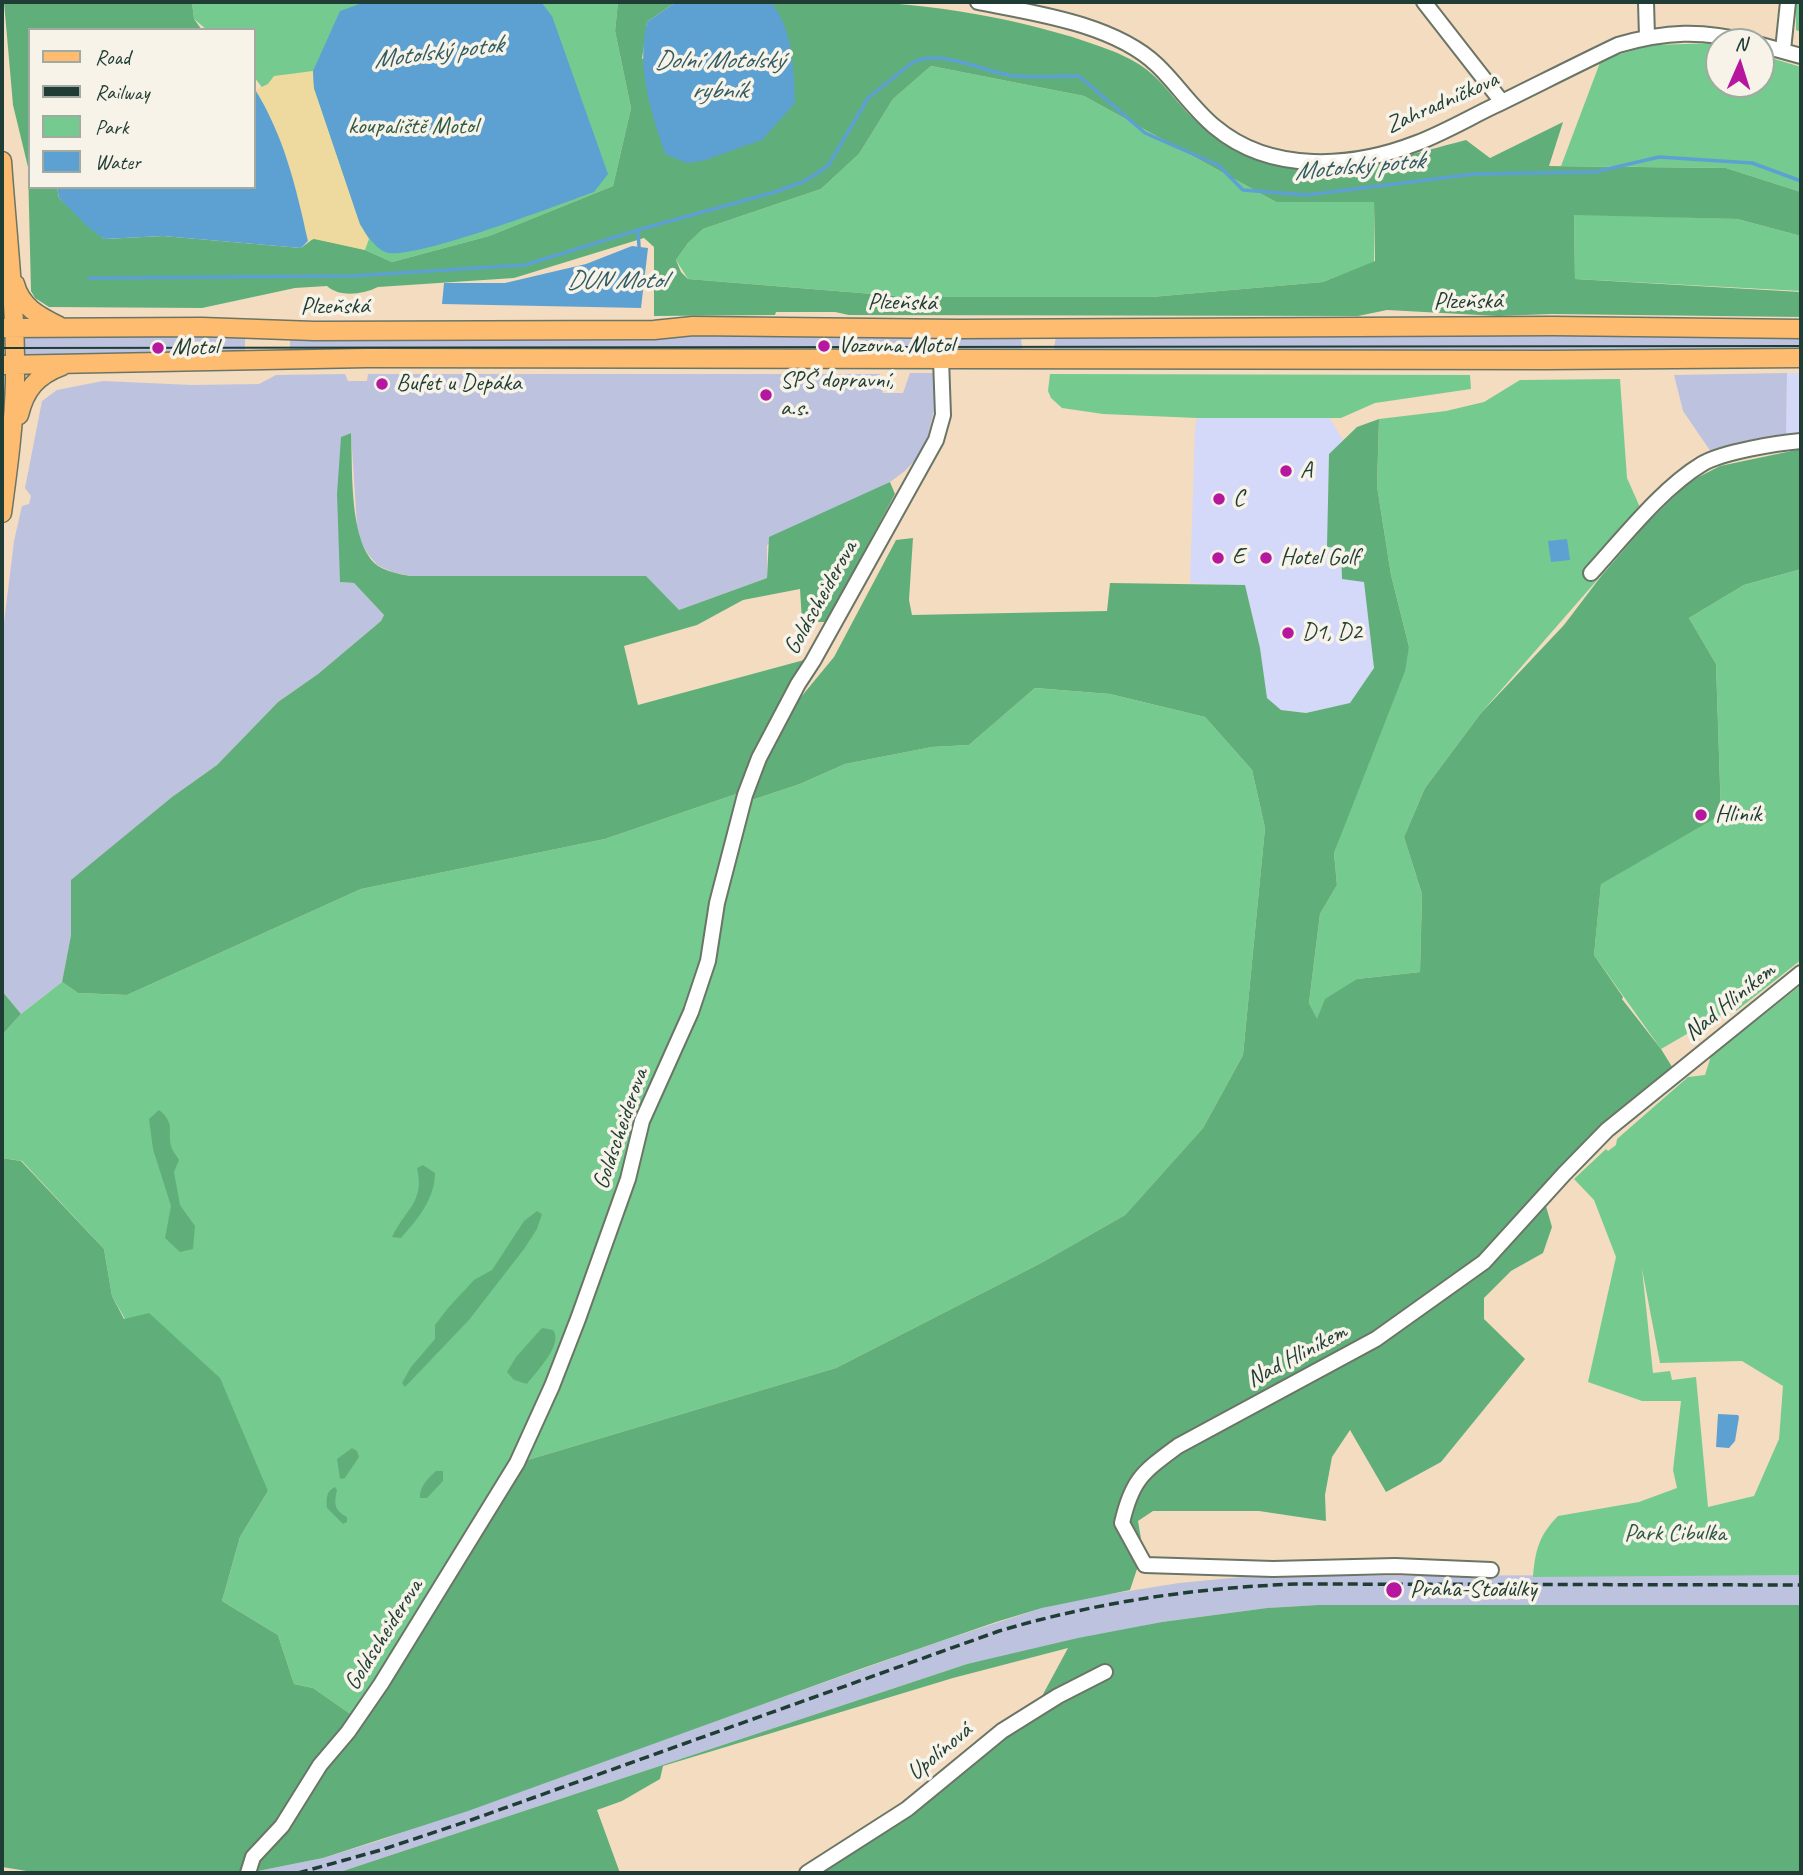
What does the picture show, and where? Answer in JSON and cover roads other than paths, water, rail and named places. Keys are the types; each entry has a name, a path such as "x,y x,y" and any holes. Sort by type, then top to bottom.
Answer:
{"main road":[{"path":"2,162 10,264 10,453"},
{"path":"2,288 10,264"},
{"path":"10,264 17,293 22,300 32,311 63,328"},
{"name":"Plzeňská","path":"8,328 202,327 291,331 641,330 693,326 960,329 1537,326 1801,329"},
{"path":"8,365 368,358 1801,358"},
{"path":"2,513 10,453 29,387 47,372 69,364"}],"street":[{"name":"Zahradníčkova","path":"978,2 1068,22 1132,46 1157,65 1215,127 1252,149 1285,159 1320,163 1385,153 1420,142 1618,45 1647,37 1705,33"},
{"path":"1424,2 1502,102"},
{"path":"1646,2 1647,37"},
{"path":"1783,50 1788,2"},
{"path":"1775,48 1801,55"},
{"name":"Goldscheiderova","path":"248,1873 253,1857 282,1826 320,1765 348,1732 381,1684 517,1463 552,1386 578,1319 628,1180 642,1121 691,1012 708,961 717,903 737,822 759,758 936,440 943,415 941,359"},
{"path":"1591,573 1676,482 1703,463 1764,447 1801,441"},
{"name":"Nad Hliníkem","path":"1491,1570 1395,1566 1273,1569 1144,1565 1122,1523 1135,1483 1152,1465 1178,1446 1376,1339 1485,1262 1607,1130 1801,974"},
{"name":"Upolínová","path":"807,1873 907,1809 1002,1731 1058,1696 1105,1672"}],"water":[{"name":"koupaliště Motol","path":"365,2 541,2 552,16 608,174 594,192 486,230 423,249 399,253 381,250 360,224 314,88 313,71 340,11"},
{"name":"Dolní Motolský rybník","path":"673,4 772,4 788,38 793,64 795,103 762,140 702,161 687,163 665,154 650,105 643,56 647,22"},
{"path":"256,92 281,143 294,181 308,241 301,248 163,236 104,239 59,198 57,189 256,189"},
{"name":"DUN Motol","path":"632,246 648,248 641,308 442,304 444,283 505,283 586,264"},
{"path":"1567,539 1570,560 1551,562 1548,541"},
{"path":"1718,1414 1739,1417 1735,1441 1729,1448 1716,1447"}],"waterway":[{"name":"Motolský potok","path":"89,278 351,276 525,265 805,181 828,166 868,98 913,62 938,58 1014,76 1079,76 1145,133 1218,165 1243,190 1307,195 1474,174 1595,172 1659,157 1752,163 1801,181"},
{"path":"638,230 639,247"}],"tram line":[{"path":"2,348 1801,346"}],"railway":[{"path":"298,1873 381,1850 471,1820 999,1631 1109,1604 1183,1593 1296,1584 1801,1585"}],"place":[{"name":"Vozovna Motol","path":"824,346"},
{"name":"Motol","path":"158,348"},
{"name":"Bufet u Depáka","path":"382,384"},
{"name":"SPŠ dopravní, a.s.","path":"766,395"},
{"name":"A","path":"1286,471"},
{"name":"C","path":"1219,499"},
{"name":"E","path":"1218,558"},
{"name":"Hotel Golf","path":"1266,558"},
{"name":"D1, D2","path":"1288,633"},
{"name":"Hliník","path":"1701,815"},
{"name":"Praha-Stodůlky","path":"1394,1590"}],"park label":[{"name":"Park Cibulka","path":"1675,1534"}]}
